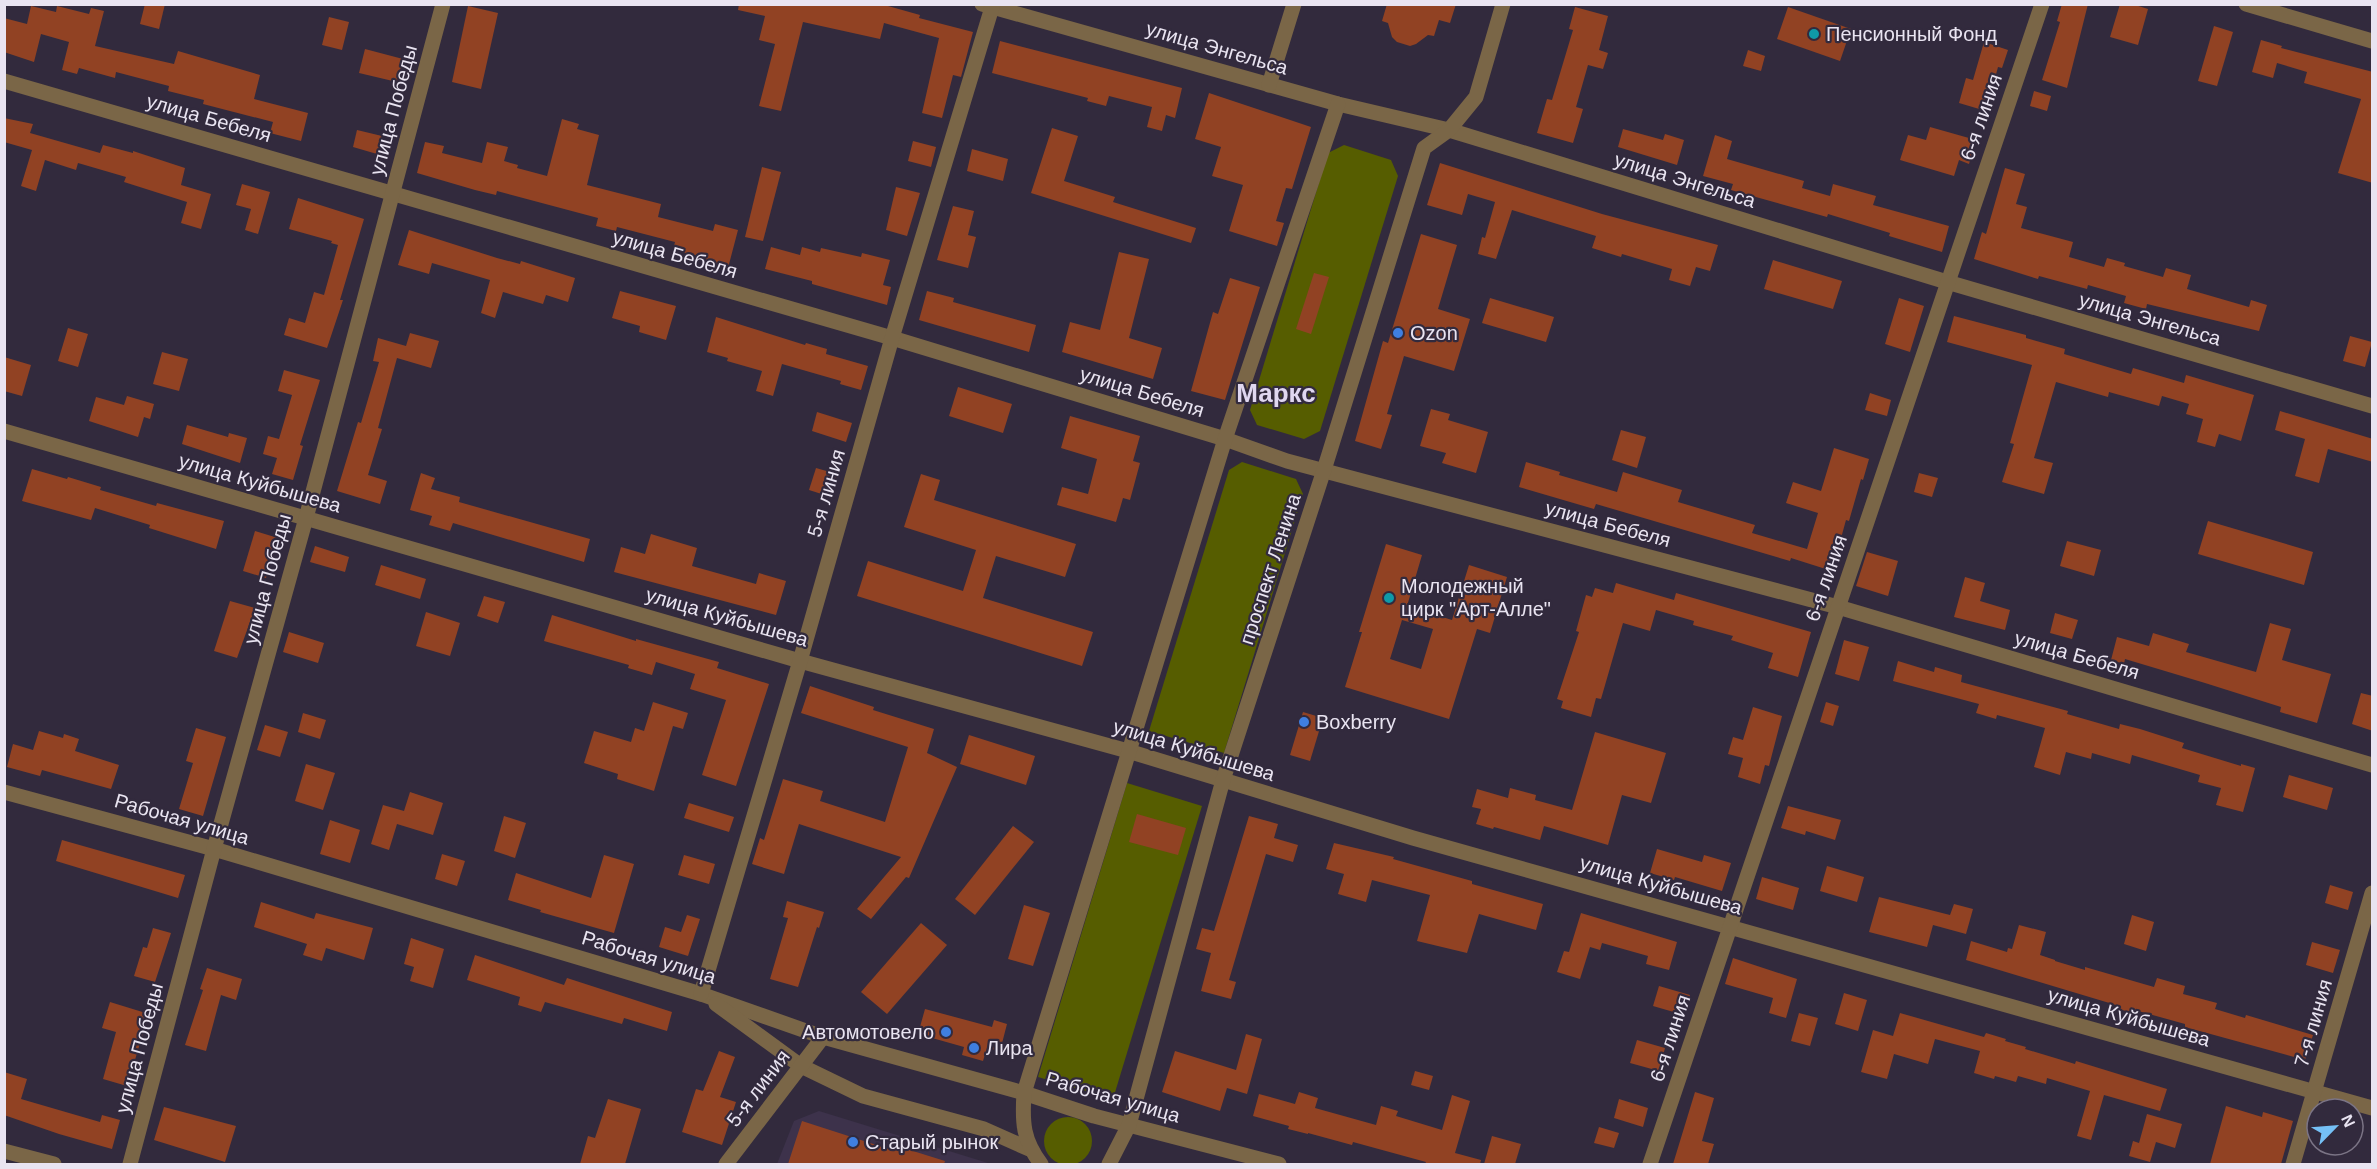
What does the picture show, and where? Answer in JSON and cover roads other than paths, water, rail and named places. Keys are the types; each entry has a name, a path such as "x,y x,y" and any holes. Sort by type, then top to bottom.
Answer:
{"street":[{"name":"улица Победы","path":"130,1164 443,4"},
{"path":"1269,85 1294,4"},
{"name":"проспект Ленина","path":"1108,1164 1129,1125 1223,780 1324,470 1424,148 1449,130 1476,97 1503,4"},
{"name":"6-я линия","path":"1650,1164 2042,4"},
{"path":"2246,4 2373,41"},
{"name":"улица Энгельса","path":"989,6 1338,104 1449,130 1947,282 2373,406"},
{"name":"5-я линия","path":"701,994 800,661 989,6"},
{"name":"улица Бебеля","path":"4,81 892,338 1225,439 1287,461 1838,607 2373,765"},
{"path":"1041,1164 1029,1149 1022,1122 1024,1093 1225,439 1338,104"},
{"name":"улица Куйбышева","path":"4,431 800,661 1128,752 1413,838 2373,1108"},
{"name":"Рабочая улица","path":"4,792 214,849 701,994 823,1037 1129,1125 1279,1164"},
{"name":"7-я линия","path":"2293,1164 2373,893"},
{"path":"701,994 801,1066 863,1096 984,1129 1029,1149"},
{"name":"5-я линия","path":"726,1164 823,1037"},
{"path":"4,1151 54,1164"}],"place":[{"name":"Пенсионный Фонд","path":"1814,34"},
{"name":"Ozon","path":"1398,333"},
{"name":"Молодежный цирк \"Арт-Алле\"","path":"1389,598"},
{"name":"Boxberry","path":"1304,722"},
{"name":"Автомотовело","path":"946,1032"},
{"name":"Лира","path":"974,1048"},
{"name":"Старый рынок","path":"853,1142"}],"district":[{"name":"Маркс","path":"1276,393"}]}
